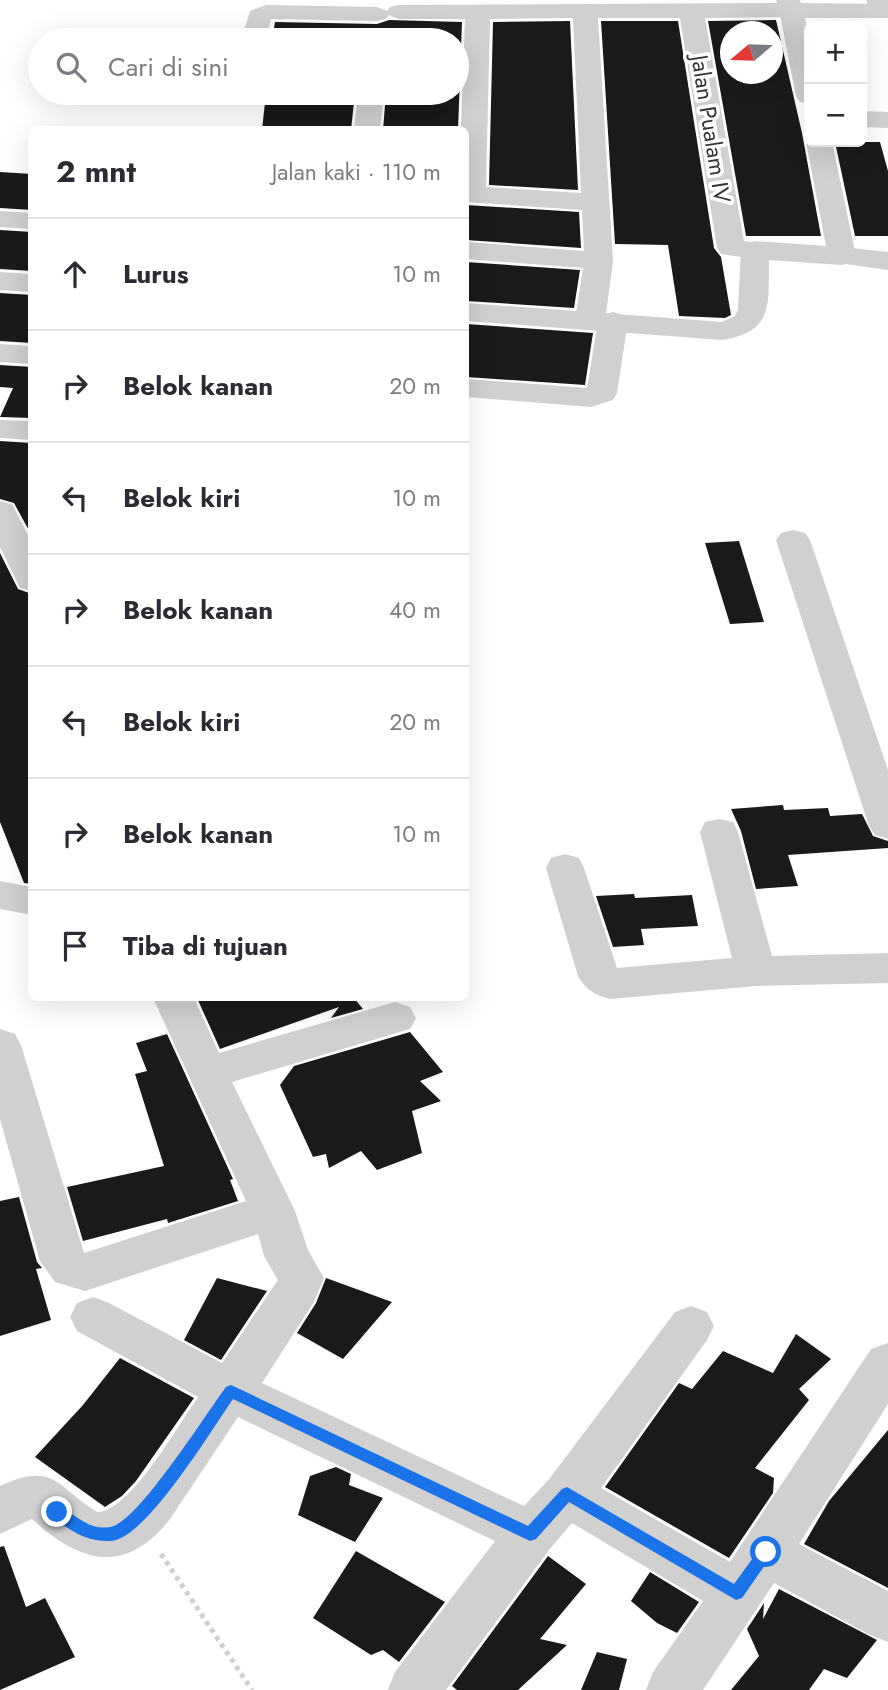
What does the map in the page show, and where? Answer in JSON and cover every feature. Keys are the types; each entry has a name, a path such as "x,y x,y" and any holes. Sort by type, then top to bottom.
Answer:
{"street":[{"path":"790,5 806,84"},
{"path":"256,28 259,16 266,12 392,9 691,10 790,5 882,7"},
{"path":"382,28 392,9"},
{"path":"469,176 478,10"},
{"path":"469,388 592,398 602,393 602,321 585,10"},
{"name":"Jalan Pualam IV","path":"602,321 722,331 736,329 750,318 753,309 743,249 691,10"},
{"path":"367,126 370,105"},
{"path":"867,119 888,120"},
{"path":"820,147 842,256"},
{"path":"469,195 596,201"},
{"path":"0,219 28,221"},
{"path":"743,249 888,261"},
{"path":"469,251 599,261"},
{"path":"0,281 28,283"},
{"path":"469,312 602,321"},
{"path":"0,353 28,355"},
{"path":"0,429 28,431"},
{"path":"0,511 28,571"},
{"path":"793,540 888,826"},
{"path":"719,832 756,971"},
{"path":"565,868 598,976 610,984 756,971 888,968"},
{"path":"0,895 28,900"},
{"path":"0,1511 37,1496 43,1497 57,1512 83,1531 100,1535 112,1534 137,1519 231,1391 300,1283 300,1278 287,1256 273,1210 175,1001"},
{"path":"207,1073 395,1018"},
{"path":"0,1045 63,1261 71,1269 85,1272 273,1210"},
{"path":"93,1317 231,1391 530,1534"},
{"path":"414,1690 530,1534 567,1494 691,1326"},
{"path":"672,1690 766,1552 888,1363"},
{"path":"567,1494 736,1593"},
{"path":"766,1552 888,1618"}],"path":[{"path":"137,1519 252,1690"}],"building":[{"path":"389,20 462,22 462,28 274,28 275,22 377,24"},
{"path":"776,20 720,21 720,84 783,84 783,50 821,236 746,236 708,21"},
{"path":"570,21 578,190 489,185 493,22"},
{"path":"601,21 678,21 714,248 721,257 731,315 725,318 679,316 668,245 615,244"},
{"path":"265,105 354,105 351,126 262,126"},
{"path":"385,105 459,105 458,126 383,126"},
{"path":"867,142 880,142 888,171 888,236 855,236 836,147 867,147"},
{"path":"0,172 28,174 28,210 0,208"},
{"path":"469,205 579,212 581,248 469,240"},
{"path":"0,230 28,232 28,271 0,269"},
{"path":"469,262 580,270 574,308 469,301"},
{"path":"0,293 28,295 28,343 0,341"},
{"path":"469,324 593,333 585,385 469,377"},
{"path":"0,365 28,367 28,418 0,417 13,388 0,387"},
{"path":"0,441 28,443 28,529 14,503 0,499"},
{"path":"739,541 764,622 730,624 705,543"},
{"path":"0,553 18,589 28,593 28,884 24,883 0,822"},
{"path":"783,805 784,810 828,808 830,816 862,814 873,836 888,841 888,848 788,855 798,886 756,889 741,831 731,809"},
{"path":"634,894 635,898 692,895 698,926 641,929 644,945 613,947 596,896"},
{"path":"198,1001 356,1001 363,1009 331,1018 339,1007 220,1049"},
{"path":"410,1032 443,1072 420,1081 441,1101 412,1111 422,1153 377,1170 361,1151 329,1168 326,1154 313,1157 280,1085 294,1066"},
{"path":"167,1034 233,1179 230,1180 238,1201 168,1223 167,1219 83,1241 67,1187 164,1166 135,1074 147,1071 136,1043"},
{"path":"19,1197 37,1262 42,1268 36,1269 51,1320 0,1336 0,1201"},
{"path":"217,1278 267,1291 221,1360 184,1340"},
{"path":"326,1278 392,1302 343,1359 297,1333 316,1303"},
{"path":"796,1334 831,1359 799,1389 809,1400 755,1468 774,1478 773,1493 729,1558 605,1487 679,1383 692,1389 723,1351 773,1373"},
{"path":"120,1358 194,1398 136,1481 122,1496 105,1507 35,1457 83,1405"},
{"path":"888,1430 888,1588 804,1544 829,1501"},
{"path":"336,1467 351,1474 349,1485 383,1498 355,1542 298,1515 310,1476"},
{"path":"4,1546 26,1607 45,1598 75,1657 0,1690 0,1547"},
{"path":"356,1551 445,1602 399,1662 383,1650 371,1655 313,1618"},
{"path":"548,1556 586,1584 540,1639 567,1645 518,1690 457,1690 452,1686"},
{"path":"650,1572 699,1602 677,1633 657,1623 631,1601"},
{"path":"779,1589 877,1640 847,1678 824,1669 809,1690 731,1690 759,1656 747,1629 764,1603 763,1619"},
{"path":"597,1652 627,1659 619,1690 581,1690"}],"route":[{"path":"57,1512 83,1531 100,1535 112,1534 124,1528 146,1510 231,1391 530,1534 567,1494 736,1593 766,1552"}]}
